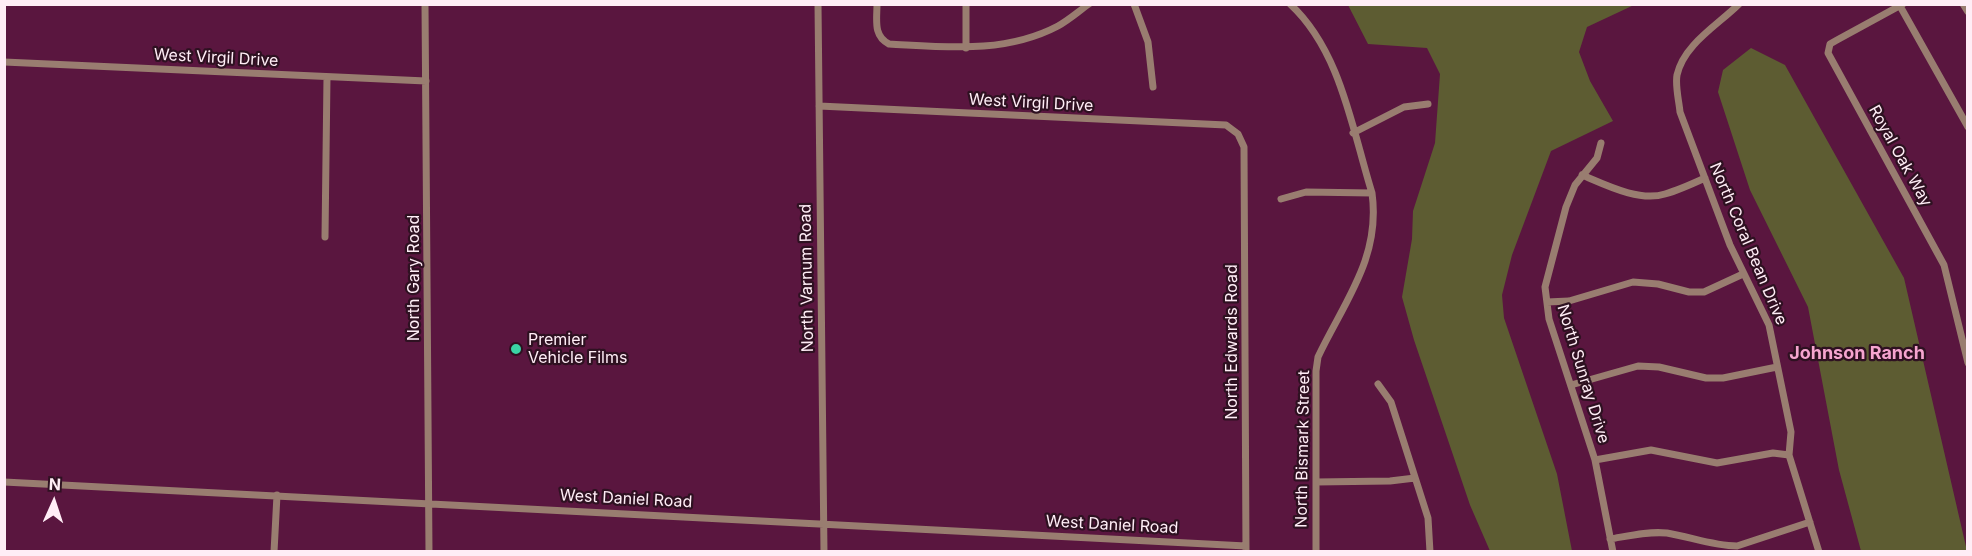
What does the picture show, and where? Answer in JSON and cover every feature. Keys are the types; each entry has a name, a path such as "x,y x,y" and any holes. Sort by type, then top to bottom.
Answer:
{"street":[{"name":"North Gary Road","path":"425,4 429,552"},
{"name":"North Varnum Road","path":"818,4 824,552"},
{"path":"877,4 877,34 880,40 889,44 966,48 999,45 1031,38 1060,25 1089,4"},
{"path":"966,4 966,48"},
{"path":"1134,4 1148,42 1153,87"},
{"name":"North Bismark Street","path":"1290,4 1314,29 1336,76 1372,193 1374,224 1368,258 1318,357 1316,371 1316,552"},
{"name":"North Coral Bean Drive","path":"1739,4 1689,50 1677,77 1680,112 1743,274 1769,326 1791,432 1789,455 1819,552"},
{"path":"1963,4 1968,12"},
{"path":"1902,5 1968,127"},
{"name":"Royal Oak Way","path":"1902,5 1830,44 1828,53 1944,265 1968,363"},
{"name":"West Virgil Drive","path":"4,62 426,81"},
{"path":"325,237 327,77"},
{"path":"1353,133 1404,107 1428,104"},
{"name":"West Virgil Drive","path":"819,106 1226,125 1238,134"},
{"name":"North Edwards Road","path":"1238,134 1244,147 1246,549"},
{"name":"North Sunray Drive","path":"1600,143 1597,158 1582,175 1566,207 1545,287 1549,319 1595,460 1613,552"},
{"path":"1582,175 1634,193 1663,195 1705,178"},
{"path":"1281,199 1306,192 1372,193"},
{"path":"1547,302 1569,301 1633,282 1658,284 1689,292 1704,292 1743,274"},
{"path":"1571,385 1630,367 1648,365 1706,378 1723,378 1778,367"},
{"path":"1378,384 1391,402 1428,518 1430,552"},
{"path":"1595,460 1631,452 1669,451 1717,463 1773,453 1789,455"},
{"path":"1316,482 1390,481 1415,478"},
{"name":"West Daniel Road","path":"4,482 823,523 1246,549"},
{"path":"274,552 277,495"},
{"path":"1610,539 1647,533 1667,533 1725,546 1737,546 1810,522"}],"shaded area":[{"path":"1348,5 1634,5 1587,27 1579,52 1590,81 1613,121 1551,151 1512,255 1502,295 1504,318 1557,474 1572,551 1490,551 1470,505 1414,340 1402,297 1412,239 1413,211 1435,143 1440,74 1427,48 1368,44"},
{"path":"1751,48 1785,65 1904,278 1967,551 1861,551 1839,470 1808,307 1750,190 1718,92 1723,70"}],"place":[{"name":"Premier Vehicle Films","path":"516,349"}],"district":[{"name":"Johnson Ranch","path":"1857,354"}]}
